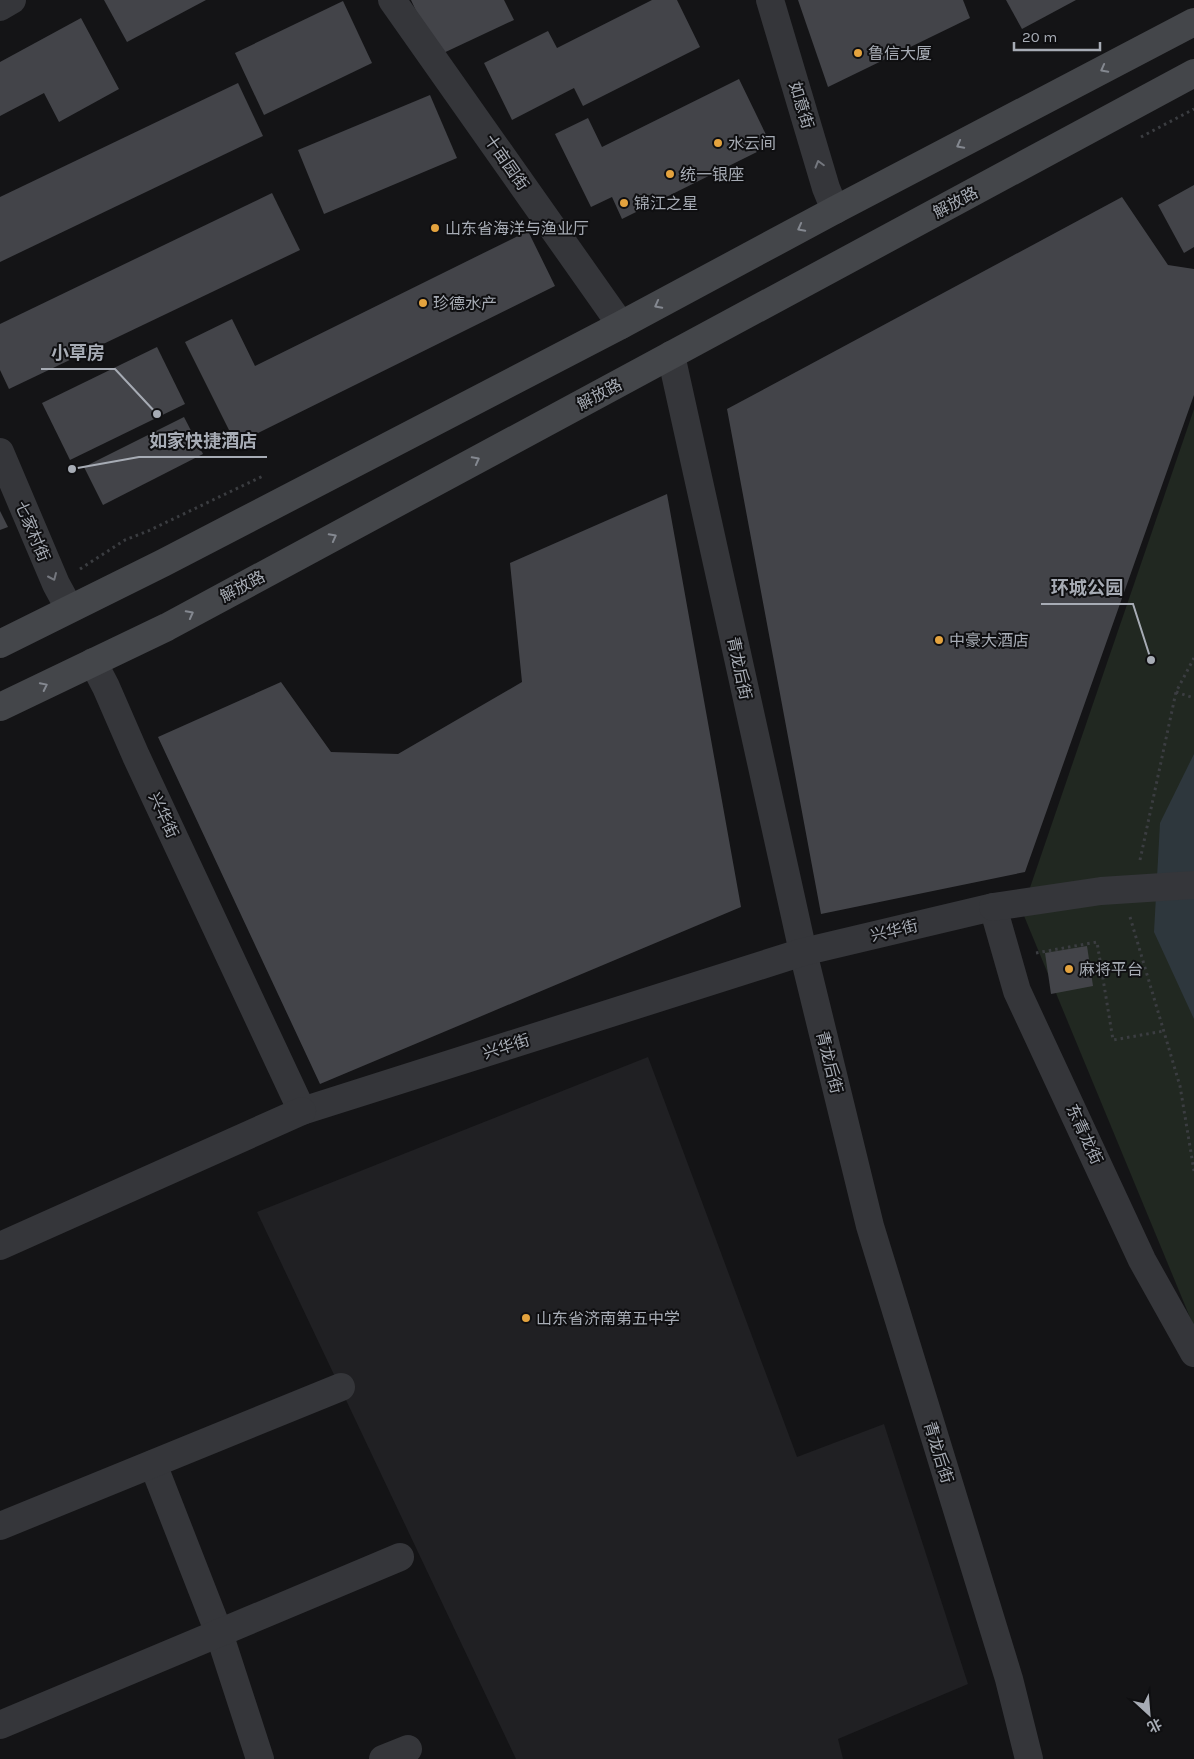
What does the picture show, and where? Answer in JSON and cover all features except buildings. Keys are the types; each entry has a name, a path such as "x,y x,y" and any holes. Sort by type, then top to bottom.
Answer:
{"main road":[{"path":"0,644 162,563 621,325 835,210 1194,22"},
{"name":"解放路","path":"0,707 167,627 1194,73"}],"street":[{"path":"0,7 12,0"},
{"name":"十亩园街","path":"392,0 621,325"},
{"name":"如意街","path":"770,0 826,188 835,210"},
{"name":"青龙后街","path":"671,355 802,952 870,1226 1009,1679 1029,1759"},
{"name":"七家村街","path":"0,452 56,584 70,608"},
{"name":"兴华街","path":"93,662 302,1111 802,952 993,907 1101,891 1194,885"},
{"name":"东青龙街","path":"993,907 1017,991 1142,1260 1194,1353"},
{"path":"0,1246 302,1111"},
{"path":"0,1526 341,1387"},
{"path":"152,1464 219,1633 260,1759"},
{"path":"0,1726 400,1557"},
{"path":"382,1759 408,1748"}],"path":[{"path":"1139,865 1176,692 1194,658"},
{"path":"1176,692 1194,698"},
{"path":"1129,913 1180,1086 1194,1171"},
{"path":"1008,958 1097,942 1113,1040 1164,1031"}],"shaded area":[{"path":"1194,409 1194,1327 1022,911"},
{"path":"1194,754 1194,1019 1154,932 1160,823"},
{"name":"山东省济南第五中学","path":"648,1057 797,1457 884,1424 968,1684 838,1739 843,1759 516,1759 257,1212"}],"place":[{"name":"鲁信大厦","path":"858,53"},
{"name":"水云间","path":"718,143"},
{"name":"统一银座","path":"670,174"},
{"name":"锦江之星","path":"624,203"},
{"name":"山东省海洋与渔业厅","path":"435,228"},
{"name":"珍德水产","path":"423,303"},
{"name":"小草房","path":"157,414"},
{"name":"如家快捷酒店","path":"72,469"},
{"name":"中豪大酒店","path":"939,640"},
{"name":"环城公园","path":"1151,660"},
{"name":"麻将平台","path":"1069,969"},
{"name":"山东省济南第五中学","path":"526,1318"}]}
